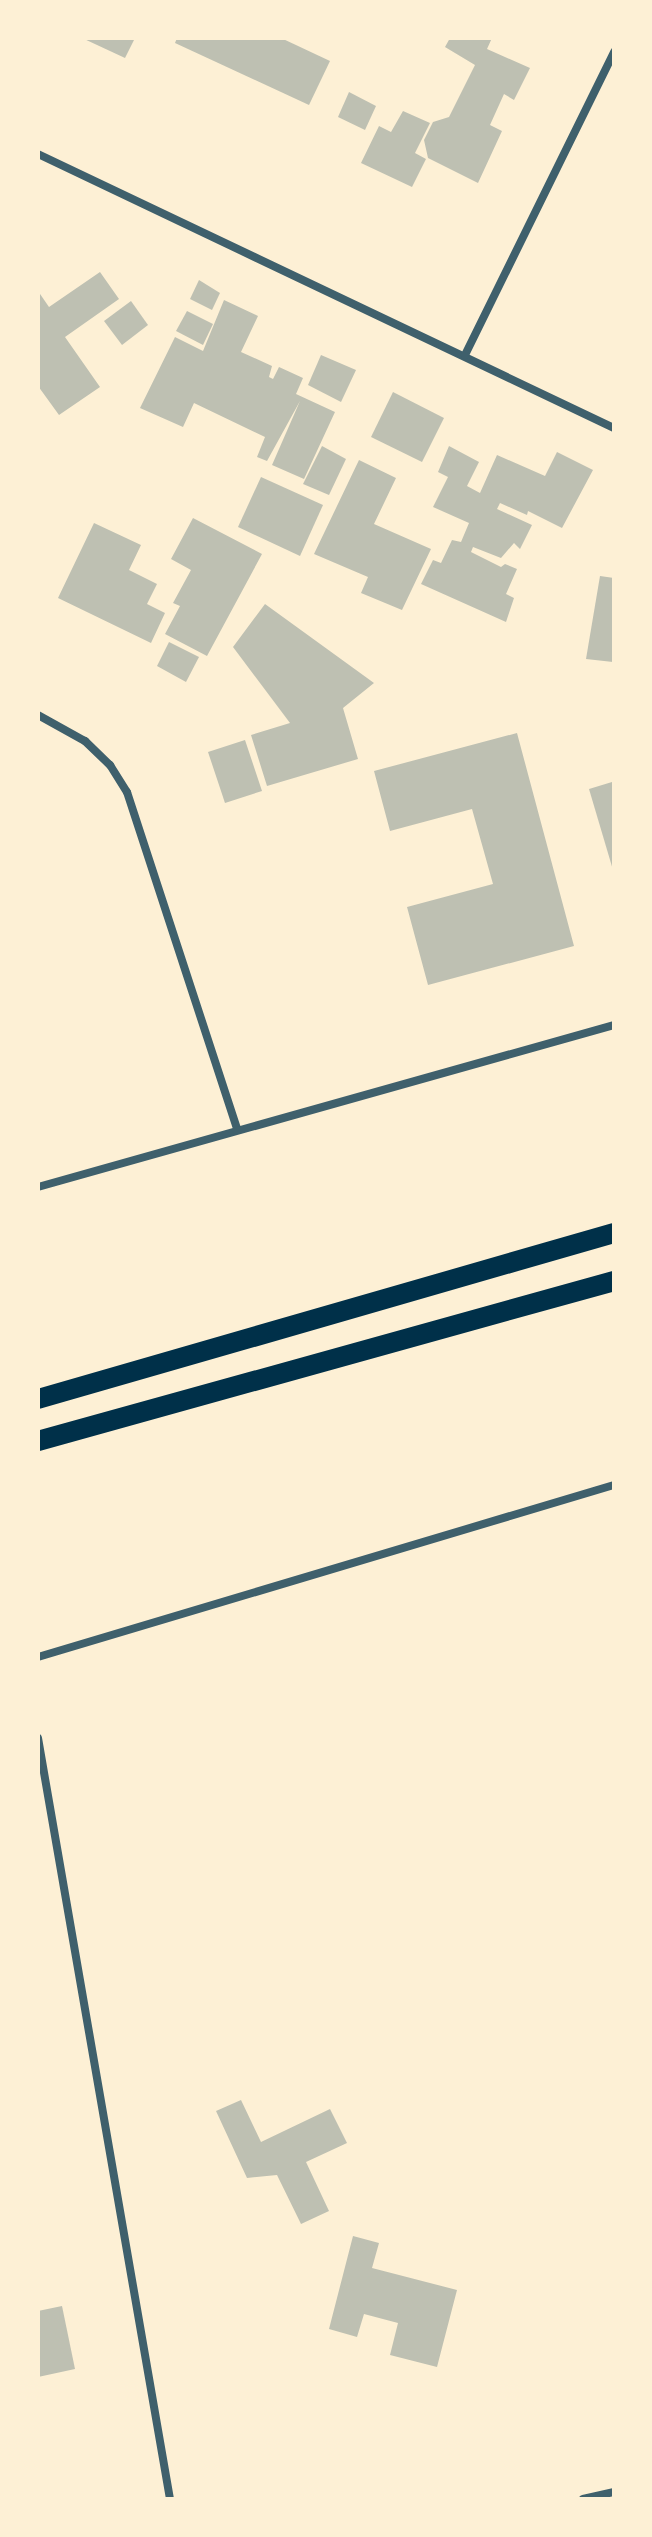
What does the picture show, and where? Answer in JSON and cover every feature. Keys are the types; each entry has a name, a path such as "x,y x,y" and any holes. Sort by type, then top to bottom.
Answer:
{"main road":[{"path":"38,1399 614,1233"},
{"path":"38,1441 614,1281"}],"street":[{"path":"465,355 614,52"},
{"path":"38,154 614,428"},
{"path":"38,715 85,741 110,765 127,792 237,1129"},
{"path":"38,1187 614,1025"},
{"path":"38,1657 614,1485"},
{"path":"38,1738 170,2499"},
{"path":"583,2499 614,2492"}],"building":[{"path":"82,38 135,38 125,58"},
{"path":"177,38 281,38 330,61 309,105 175,43"},
{"path":"450,38 492,38 487,49 530,68 514,100 504,94 490,125 502,131 478,183 428,158 424,140 433,122 449,117 475,65 445,47"},
{"path":"349,92 376,106 365,130 338,117"},
{"path":"403,111 430,123 415,153 426,159 412,187 361,163 379,126 391,132"},
{"path":"100,272 119,299 65,337 100,387 59,415 38,386 38,291 49,307"},
{"path":"199,280 220,293 212,310 190,299"},
{"path":"224,300 258,316 241,352 272,366 269,377 273,379 279,367 303,378 296,394 335,412 304,479 272,465 300,401 267,461 257,457 265,437 194,403 183,427 140,408 175,337 203,351"},
{"path":"131,301 148,325 122,345 104,321"},
{"path":"187,311 213,324 203,345 176,331"},
{"path":"321,355 356,370 341,402 308,385"},
{"path":"393,392 444,418 422,462 371,437"},
{"path":"322,446 346,459 329,495 303,484"},
{"path":"449,446 479,462 467,486 480,493 497,455 545,476 557,452 593,470 562,528 528,511 527,515 500,503 497,509 532,525 520,549 514,543 501,558 473,547 471,552 501,567 505,564 517,569 506,594 514,598 506,622 421,584 433,560 441,563 452,540 461,542 469,523 433,507 448,477 438,472"},
{"path":"359,460 396,478 374,524 431,549 402,610 361,593 368,577 314,554"},
{"path":"261,477 323,505 300,556 238,527"},
{"path":"193,518 262,554 207,656 165,634 180,606 173,603 191,570 171,559"},
{"path":"94,523 141,545 129,570 157,584 147,604 165,613 151,643 58,598"},
{"path":"600,576 614,578 613,662 586,659"},
{"path":"265,604 374,683 343,708 358,759 267,786 251,735 290,723 233,647"},
{"path":"169,642 199,657 186,682 157,666"},
{"path":"517,733 574,946 428,985 407,907 493,884 472,809 390,831 374,771"},
{"path":"245,740 262,791 225,803 208,752"},
{"path":"612,782 614,787 613,870 589,789"},
{"path":"241,2100 261,2142 330,2109 347,2143 306,2162 329,2211 301,2224 277,2175 247,2178 216,2111"},
{"path":"353,2236 379,2243 372,2268 457,2290 437,2367 390,2355 398,2323 364,2314 357,2337 329,2329"},
{"path":"62,2306 75,2369 38,2377 38,2311"}]}
